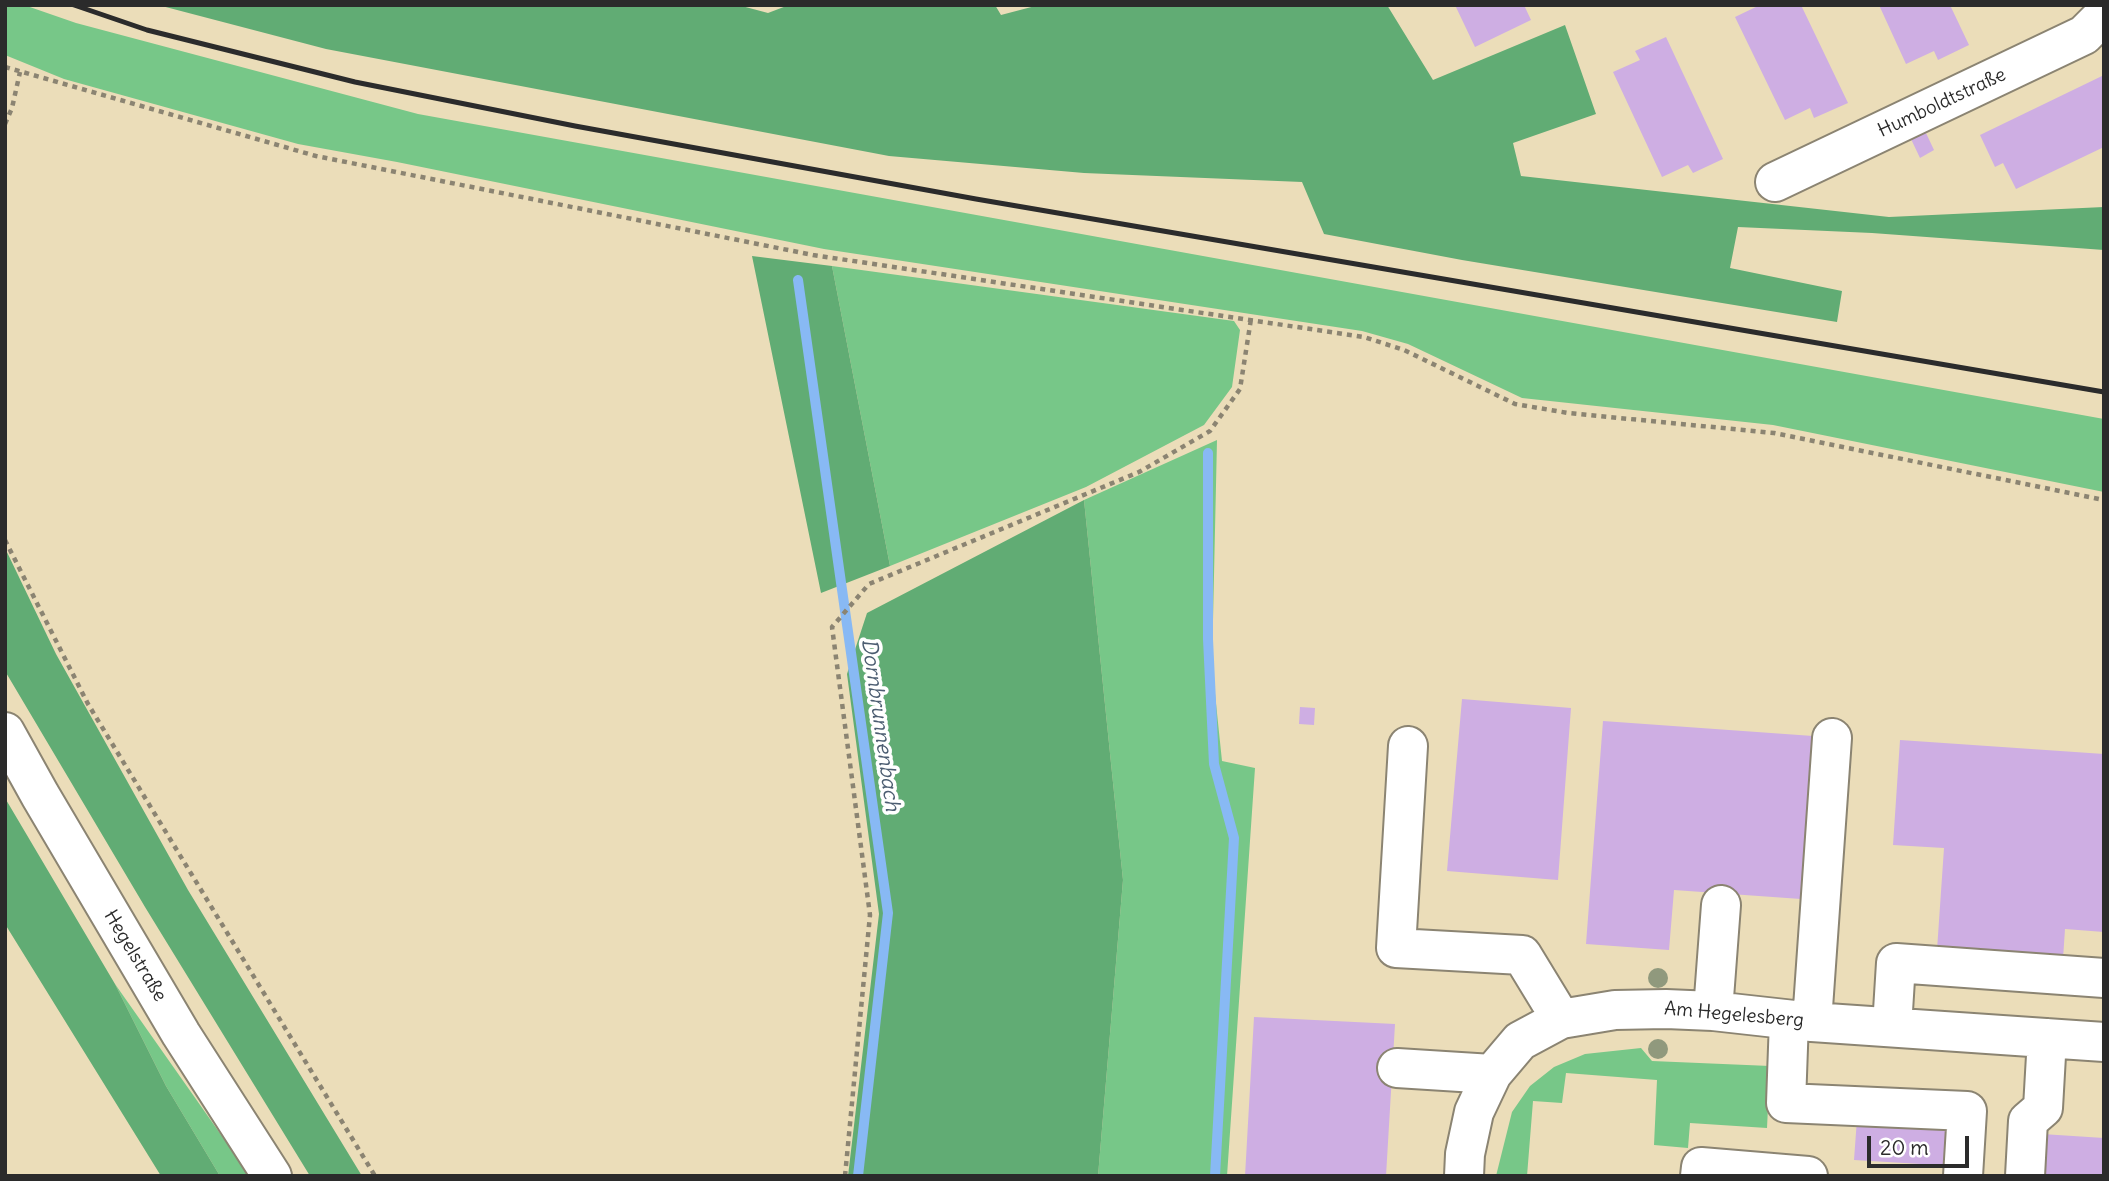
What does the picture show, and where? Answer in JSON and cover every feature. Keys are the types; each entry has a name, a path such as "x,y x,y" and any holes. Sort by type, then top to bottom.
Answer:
{"street":[{"name":"Humboldtstraße","path":"1775,183 2084,36 2104,15"},
{"name":"Hegelstraße","path":"5,732 181,1034 272,1176"},
{"path":"1832,738 1800,1021 1786,1115 1967,1111 1964,1176"},
{"path":"1408,746 1396,948 1522,955 1561,1019"},
{"path":"1713,1011 1720,905"},
{"path":"1892,1027 1896,963 2104,978"},
{"name":"Am Hegelesberg","path":"1464,1176 1465,1154 1475,1112 1492,1074 1520,1041 1561,1019 1615,1010 1666,1009 2104,1042"},
{"path":"2025,1176 2028,1121 2043,1108 2047,1038"},
{"path":"1397,1068 1492,1074"},
{"path":"1700,1176 1701,1167 1808,1176"}],"path":[{"path":"5,67 316,156 813,255 1364,337 1404,350 1515,404 1568,413 1774,433 2104,500"},
{"path":"5,124 12,108 20,72"},
{"path":"845,1176 870,915 832,626 869,584 1139,472 1210,431 1240,389 1251,319"},
{"path":"5,540 88,704 375,1176"}],"green space":[{"path":"5,5 24,5 76,23 418,114 2104,419 2104,492 1773,425 1522,398 1408,344 1362,331 824,249 298,144 64,79 5,55"},
{"path":"158,5 738,5 768,13 789,5 995,5 1001,15 1039,5 1387,5 1433,80 1565,25 1596,114 1513,143 1521,176 1889,217 2104,207 2104,250 1872,233 1738,227 1730,268 1842,291 1837,322 1462,260 1324,234 1302,182 1084,173 889,156 326,49"},
{"path":"752,256 832,266 890,566 821,593"},
{"path":"832,266 1234,321 1240,330 1232,387 1204,425 1086,487 890,566"},
{"path":"1217,440 1212,665 1222,761 1255,768 1227,1176 1098,1176 1123,880 1084,500"},
{"path":"1084,500 1123,880 1098,1176 848,1176 879,914 847,674 867,613"},
{"path":"5,548 56,654 188,890 362,1176 310,1176 145,907 5,671"},
{"path":"5,798 115,984 166,1086 220,1176 161,1176 5,924"},
{"path":"115,984 250,1176 220,1176 166,1086"},
{"path":"1641,1048 1652,1061 1770,1066 1767,1128 1690,1123 1688,1148 1654,1145 1657,1080 1566,1073 1562,1103 1533,1101 1527,1176 1496,1176 1512,1112 1530,1086 1554,1067 1585,1054"}],"building":[{"path":"1455,5 1524,5 1531,20 1475,47"},
{"path":"1760,5 1801,5 1848,103 1814,118 1810,108 1785,120 1735,17"},
{"path":"1879,5 1950,5 1969,45 1938,60 1934,51 1906,64"},
{"path":"1666,37 1723,159 1693,173 1688,165 1662,177 1613,72 1640,60 1635,51"},
{"path":"2102,76 2104,147 2016,189 2003,163 1995,167 1980,135"},
{"path":"1926,133 1934,150 1920,158 1911,139"},
{"path":"1462,699 1571,708 1558,880 1447,871"},
{"path":"1300,707 1315,708 1314,725 1299,724"},
{"path":"1603,721 1813,736 1801,899 1674,890 1669,950 1586,944"},
{"path":"1900,740 2104,754 2104,932 2065,929 2063,959 1937,950 1944,848 1893,845"},
{"path":"1254,1017 1395,1024 1386,1176 1245,1176"},
{"path":"1857,1119 1957,1125 1954,1166 1854,1160"},
{"path":"2042,1134 2104,1138 2104,1176 2039,1176"}],"waterway":[{"name":"Dornbrunnenbach","path":"798,280 888,913 858,1176"},
{"path":"1208,453 1208,639 1214,764 1234,838 1215,1176"}],"railway":[{"path":"74,5 147,30 355,82 575,126 976,199 2104,392"}]}
